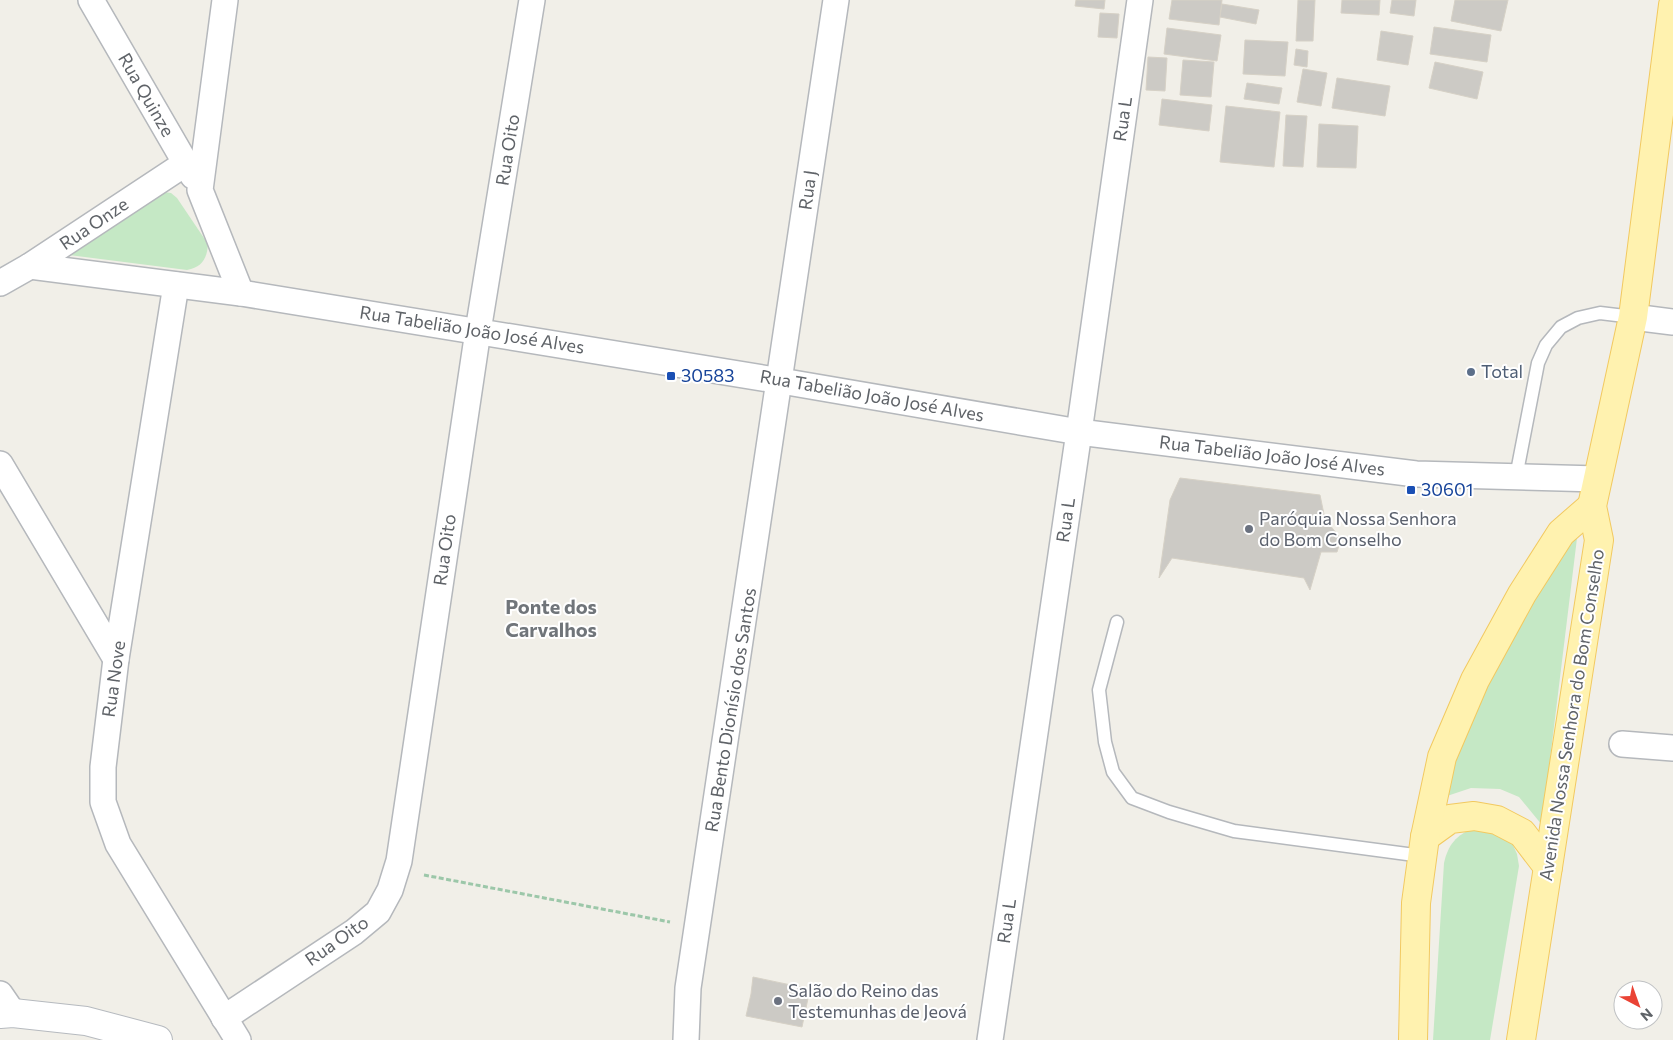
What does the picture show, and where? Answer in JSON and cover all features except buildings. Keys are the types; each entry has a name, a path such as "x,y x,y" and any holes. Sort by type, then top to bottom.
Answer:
{"main road":[{"name":"Avenida Nossa Senhora do Bom Conselho","path":"1521,1040 1599,540 1592,506 1633,317 1673,5"},
{"path":"1413,1040 1416,903 1423,846 1442,757 1475,680 1522,594 1561,533 1592,506"},
{"path":"1423,846 1450,819 1474,816 1498,820 1522,833 1548,867"}],"street":[{"name":"Rua Quinze","path":"91,0 200,190 241,293"},
{"path":"200,190 225,0"},
{"name":"Rua Oito","path":"224,1018 354,932 378,912 390,890 399,861 478,331 532,0"},
{"name":"Rua J","path":"780,380 836,0"},
{"name":"Rua L","path":"990,1040 1140,0"},
{"name":"Rua Onze","path":"0,283 30,266 186,163"},
{"name":"Rua Tabelião João José Alves","path":"30,266 241,293 780,380 1079,432 1416,474 1598,479"},
{"name":"Rua Nove","path":"176,285 116,658 103,767 104,802 118,844 238,1040"},
{"path":"1633,317 1673,322"},
{"name":"Rua Bento Dionísio dos Santos","path":"686,1040 688,988 780,380"},
{"path":"0,464 116,658"},
{"path":"1622,744 1673,748"},
{"path":"4,1007 86,1021 158,1040"}],"lane":[{"path":"1516,477 1538,363 1546,345 1561,328 1578,318 1600,313 1633,317"},
{"path":"1117,622 1100,690 1105,742 1113,772 1132,798 1169,812 1234,831 1423,846"}],"path":[{"path":"396,870 698,927"}],"green space":[{"path":"164,192 171,193 177,198 208,244 203,262 196,267 187,270 69,255"},
{"path":"1578,530 1542,825 1519,797 1500,789 1471,788 1441,798 1493,660"},
{"path":"1474,828 1484,828 1512,843 1517,854 1519,866 1490,1040 1433,1040 1444,863 1454,841 1462,834"}],"place":[{"name":"Total","path":"1471,372"},
{"name":"30583","path":"671,376"},
{"name":"30601","path":"1411,490"},
{"name":"Paróquia Nossa Senhora do Bom Conselho","path":"1249,529"},
{"name":"Salão do Reino das Testemunhas de Jeová","path":"778,1001"}],"district":[{"name":"Ponte dos Carvalhos","path":"551,618"}]}
